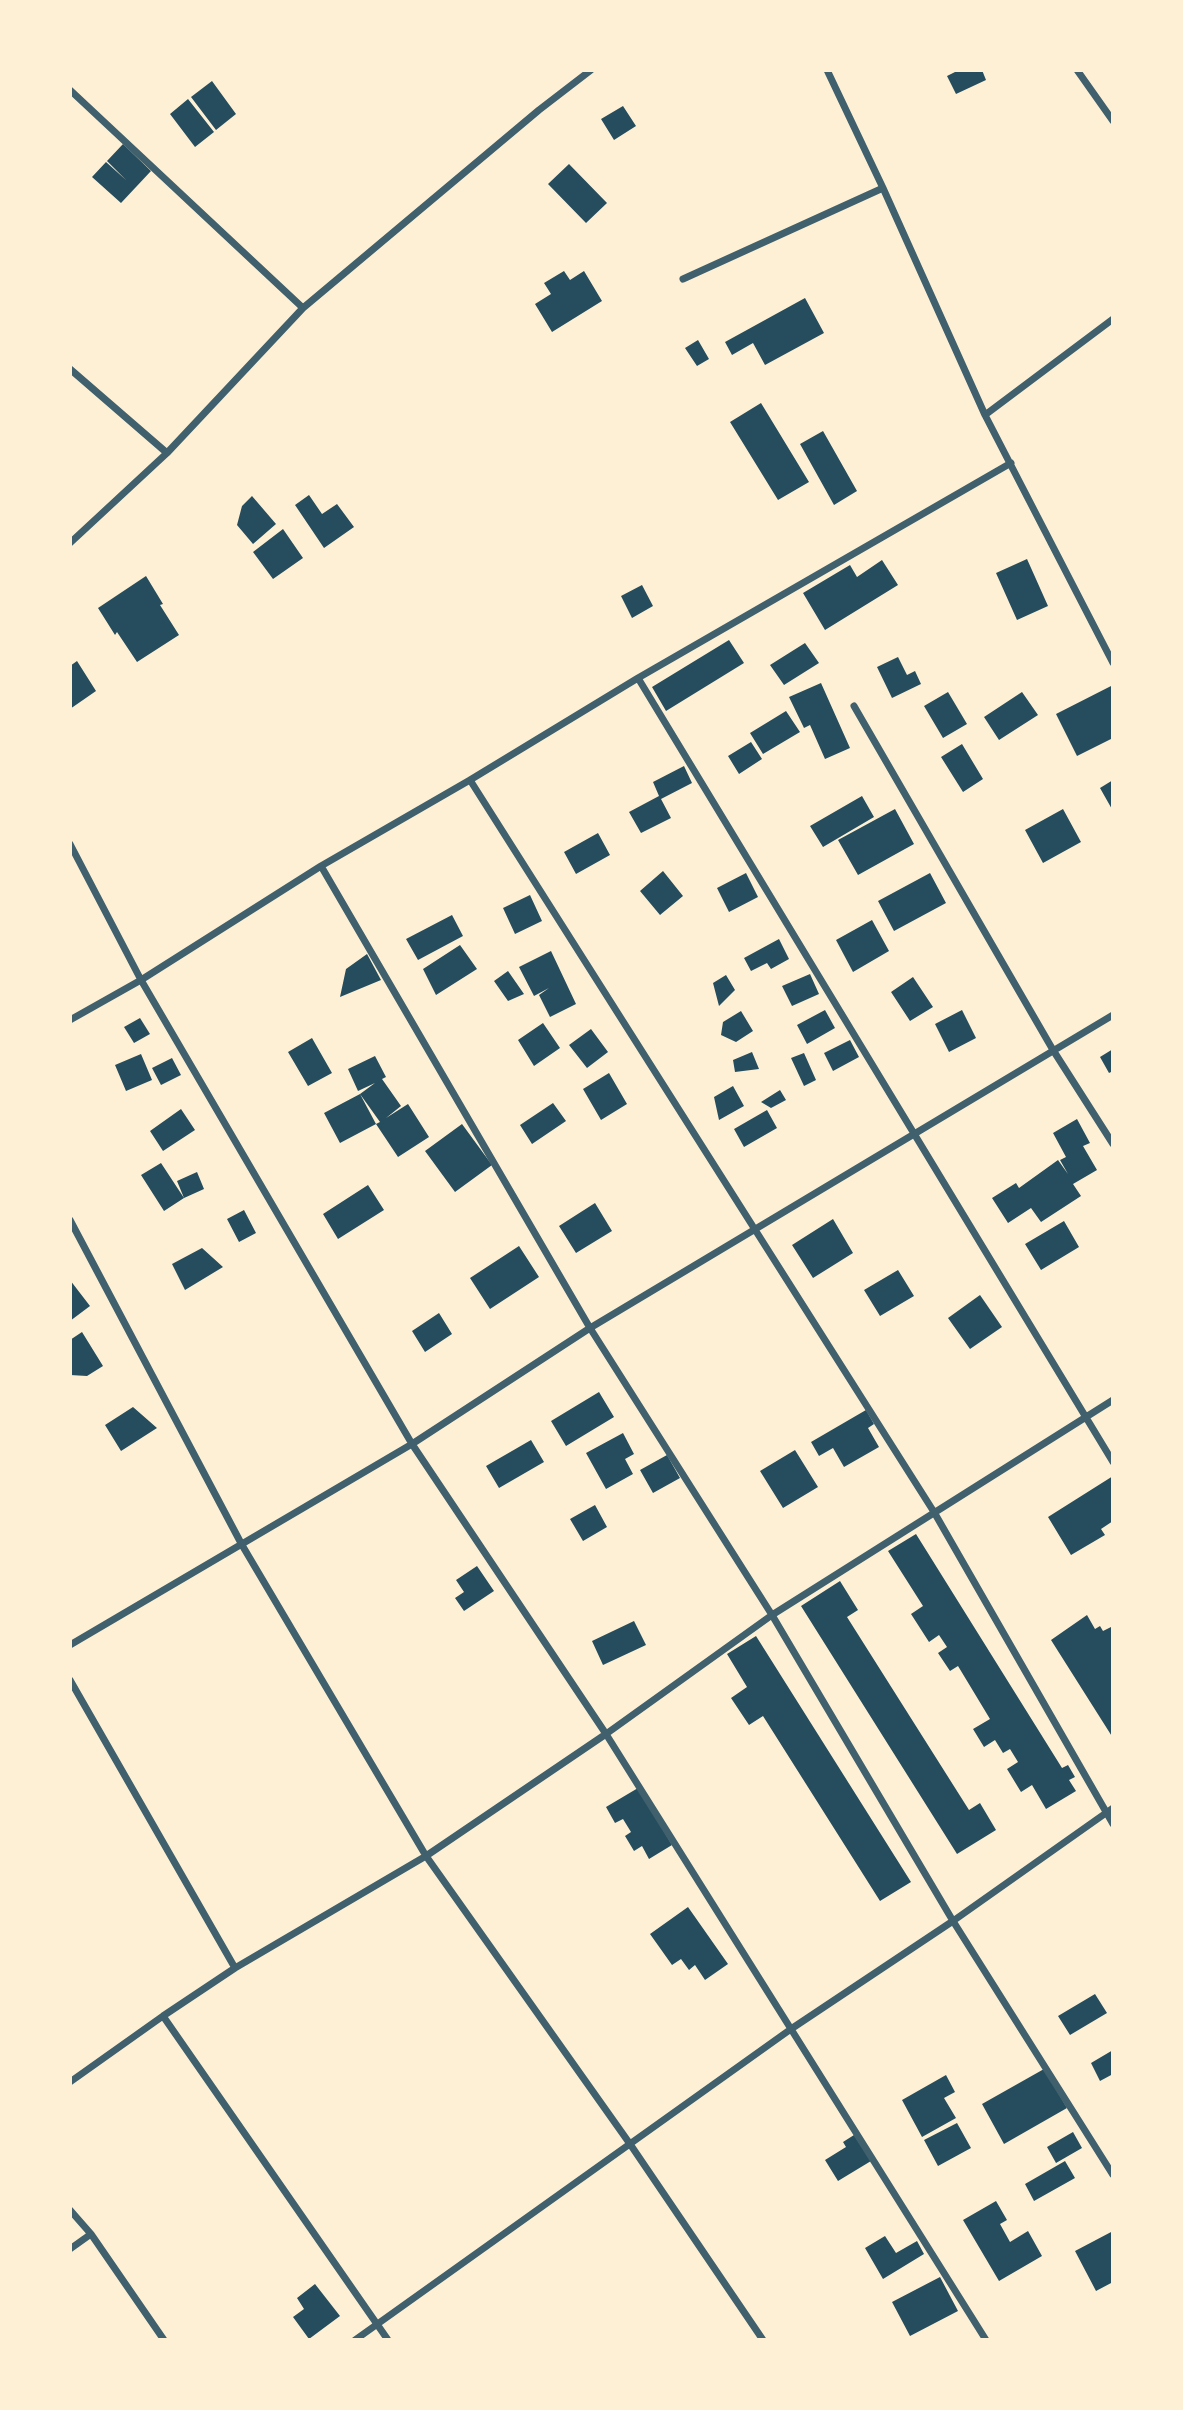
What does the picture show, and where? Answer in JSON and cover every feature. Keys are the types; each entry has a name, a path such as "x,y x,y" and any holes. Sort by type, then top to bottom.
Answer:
{"street":[{"path":"70,543 167,453 303,308 528,119 591,70"},
{"path":"827,70 985,415 1113,663"},
{"path":"1077,70 1113,121"},
{"path":"70,90 303,308"},
{"path":"683,279 883,188"},
{"path":"985,415 1113,319"},
{"path":"70,369 167,453"},
{"path":"70,1020 142,980 321,866 638,678 1011,463"},
{"path":"638,678 1113,1462"},
{"path":"854,706 1053,1050 1113,1143"},
{"path":"470,780 934,1512 1109,1811 1113,1824"},
{"path":"70,844 142,980 412,1444 606,1734 986,2340"},
{"path":"321,866 590,1328 772,1615 953,1921 1113,2175"},
{"path":"70,1645 412,1444 590,1328 1113,1015"},
{"path":"70,1220 242,1545 426,1856 630,2144 763,2340"},
{"path":"70,2082 236,1968 426,1856 606,1734 772,1615 1113,1400"},
{"path":"70,1680 236,1968"},
{"path":"355,2340 791,2029 953,1921 1109,1811"},
{"path":"163,2016 388,2340"},
{"path":"70,2210 91,2234 164,2340"},
{"path":"70,2249 91,2234"}],"building":[{"path":"959,70 982,70 986,80 956,94 947,76"},
{"path":"212,81 236,114 216,130 191,97"},
{"path":"188,99 214,132 195,147 170,114"},
{"path":"623,106 636,126 614,140 601,119"},
{"path":"123,144 151,171 121,203 92,177 106,162 126,180 107,161"},
{"path":"569,164 607,203 586,223 548,184"},
{"path":"564,271 570,280 584,271 602,301 552,332 535,304 551,294 544,283"},
{"path":"805,298 824,333 765,365 753,343 732,355 725,342"},
{"path":"698,340 709,359 697,366 685,348"},
{"path":"761,403 809,482 778,500 730,422"},
{"path":"823,431 857,491 834,505 800,444"},
{"path":"309,495 322,514 337,504 354,527 324,548 295,505"},
{"path":"252,496 276,524 253,544 237,525 242,506"},
{"path":"283,529 303,558 273,579 253,552"},
{"path":"1027,559 1048,606 1017,620 996,573"},
{"path":"882,560 898,585 825,630 803,593 850,565 857,577"},
{"path":"146,576 179,635 137,662 98,608"},
{"path":"642,585 653,606 632,618 621,596"},
{"path":"729,640 744,663 666,711 652,687"},
{"path":"805,643 819,663 784,685 770,665"},
{"path":"898,657 907,675 915,671 921,684 892,698 877,667"},
{"path":"77,661 96,691 70,709 70,666"},
{"path":"821,683 850,748 825,759 810,725 804,728 789,697"},
{"path":"1113,685 1113,738 1077,756 1056,714"},
{"path":"948,692 967,724 943,738 924,706"},
{"path":"1022,692 1038,715 999,740 984,717"},
{"path":"786,711 800,732 763,754 750,733"},
{"path":"751,742 762,759 739,774 728,756"},
{"path":"962,744 983,779 963,792 941,757"},
{"path":"684,766 692,783 661,799 671,818 641,833 629,812 659,796 653,782"},
{"path":"1113,780 1113,811 1100,788"},
{"path":"862,796 874,817 823,847 810,826"},
{"path":"895,809 914,844 858,875 838,840"},
{"path":"1063,809 1081,842 1043,863 1025,830"},
{"path":"598,833 610,855 576,874 564,852"},
{"path":"663,871 683,896 660,915 640,891"},
{"path":"746,873 758,897 729,912 717,888"},
{"path":"930,873 946,903 894,931 878,901"},
{"path":"530,895 542,921 515,934 503,908"},
{"path":"452,915 463,936 418,960 406,939"},
{"path":"872,920 889,951 853,972 836,940"},
{"path":"779,939 789,959 771,969 767,963 751,971 744,958"},
{"path":"460,945 477,969 436,995 423,969"},
{"path":"551,951 576,1004 550,1017 539,995 549,988 534,996 519,967"},
{"path":"367,954 381,980 340,997 346,969"},
{"path":"508,971 524,994 508,1001 494,981"},
{"path":"810,974 819,994 792,1006 782,986"},
{"path":"726,975 735,990 719,1006 713,983"},
{"path":"913,977 933,1007 910,1021 891,992"},
{"path":"825,1010 835,1028 807,1044 797,1025"},
{"path":"962,1010 976,1038 949,1052 935,1024"},
{"path":"741,1011 753,1031 736,1042 721,1035 723,1022"},
{"path":"140,1018 150,1034 134,1043 124,1027"},
{"path":"543,1023 560,1048 534,1066 518,1040"},
{"path":"591,1029 608,1052 587,1068 569,1045"},
{"path":"312,1038 332,1073 308,1086 288,1052"},
{"path":"850,1040 859,1057 833,1071 824,1053"},
{"path":"1113,1049 1113,1071 1109,1073 1100,1057"},
{"path":"752,1052 759,1069 735,1072 733,1060"},
{"path":"804,1053 816,1080 804,1086 791,1058"},
{"path":"141,1054 152,1080 126,1091 115,1065"},
{"path":"375,1056 386,1077 382,1079 401,1106 386,1118 408,1104 429,1137 398,1157 376,1124 380,1122 360,1094 375,1083 358,1091 348,1069"},
{"path":"172,1058 181,1075 161,1085 152,1068"},
{"path":"609,1073 627,1104 601,1120 583,1089"},
{"path":"733,1086 744,1106 719,1120 714,1097"},
{"path":"780,1090 786,1100 771,1108 761,1102"},
{"path":"360,1094 376,1124 340,1143 324,1113"},
{"path":"553,1103 566,1121 532,1144 520,1125"},
{"path":"181,1109 195,1130 163,1151 150,1131"},
{"path":"767,1110 777,1128 744,1147 734,1129"},
{"path":"1077,1119 1090,1143 1083,1146 1097,1170 1073,1184 1081,1196 1041,1222 1031,1208 1008,1223 992,1198 1016,1183 1019,1188 1058,1160 1068,1174 1060,1160 1066,1157 1053,1133"},
{"path":"462,1124 492,1165 455,1192 425,1151"},
{"path":"161,1163 184,1198 164,1211 141,1175"},
{"path":"197,1172 204,1189 184,1198 177,1181"},
{"path":"368,1185 384,1210 338,1239 323,1214"},
{"path":"595,1203 612,1231 576,1253 559,1226"},
{"path":"244,1210 256,1233 239,1242 227,1219"},
{"path":"833,1219 853,1253 813,1278 792,1245"},
{"path":"1064,1221 1079,1247 1041,1270 1025,1244"},
{"path":"519,1246 539,1277 490,1309 470,1278"},
{"path":"202,1248 223,1267 185,1290 172,1264"},
{"path":"898,1270 914,1296 880,1316 864,1290"},
{"path":"70,1280 90,1306 70,1321"},
{"path":"980,1295 1002,1327 970,1349 948,1318"},
{"path":"439,1313 452,1334 425,1352 412,1331"},
{"path":"82,1332 103,1366 87,1376 70,1375 70,1340"},
{"path":"599,1392 614,1417 566,1446 551,1421"},
{"path":"133,1407 157,1428 121,1451 105,1425"},
{"path":"866,1410 874,1424 868,1428 879,1447 844,1467 833,1448 819,1456 811,1442"},
{"path":"623,1433 634,1454 625,1459 633,1474 606,1489 586,1453"},
{"path":"531,1440 544,1462 499,1488 486,1466"},
{"path":"795,1450 818,1487 783,1508 760,1471"},
{"path":"667,1455 680,1478 653,1493 640,1470"},
{"path":"1113,1476 1113,1521 1101,1529 1105,1535 1071,1555 1048,1517"},
{"path":"595,1505 607,1527 583,1541 570,1519"},
{"path":"916,1534 1062,1768 1068,1765 1075,1777 1069,1780 1076,1791 1046,1809 1032,1785 1021,1792 1007,1769 1018,1762 1010,1749 1003,1753 995,1740 984,1747 973,1729 990,1719 958,1666 950,1671 938,1653 947,1647 939,1635 929,1642 911,1614 923,1606 888,1551"},
{"path":"477,1566 494,1591 464,1611 455,1598 464,1592 456,1580"},
{"path":"840,1581 858,1610 847,1617 969,1810 980,1803 996,1830 957,1854 801,1606"},
{"path":"1087,1615 1095,1629 1100,1626 1103,1631 1113,1626 1113,1738 1051,1640"},
{"path":"634,1621 646,1645 603,1665 592,1641"},
{"path":"756,1636 911,1882 880,1901 763,1716 749,1725 731,1698 747,1687 727,1654"},
{"path":"638,1788 672,1845 649,1859 642,1846 634,1851 625,1836 631,1832 623,1819 615,1823 606,1807"},
{"path":"688,1907 728,1964 705,1980 695,1965 689,1970 681,1959 672,1965 650,1934"},
{"path":"1095,1994 1107,2013 1070,2035 1058,2016"},
{"path":"1113,2050 1113,2074 1100,2081 1091,2063"},
{"path":"1044,2069 1067,2108 1004,2144 982,2104"},
{"path":"946,2075 955,2092 944,2098 956,2118 922,2137 902,2100"},
{"path":"957,2123 971,2148 938,2166 924,2140"},
{"path":"1073,2132 1082,2148 1056,2163 1047,2147"},
{"path":"854,2135 871,2161 838,2181 825,2160 846,2147 843,2142"},
{"path":"1065,2161 1075,2178 1034,2201 1025,2184"},
{"path":"996,2201 1007,2220 1000,2224 1010,2242 1028,2231 1042,2256 999,2281 963,2220"},
{"path":"1113,2231 1113,2282 1096,2291 1075,2251"},
{"path":"885,2236 896,2253 917,2241 924,2254 883,2279 865,2248"},
{"path":"940,2277 958,2311 910,2336 892,2302"},
{"path":"315,2284 340,2316 309,2339 293,2317 304,2309 297,2298"}]}
